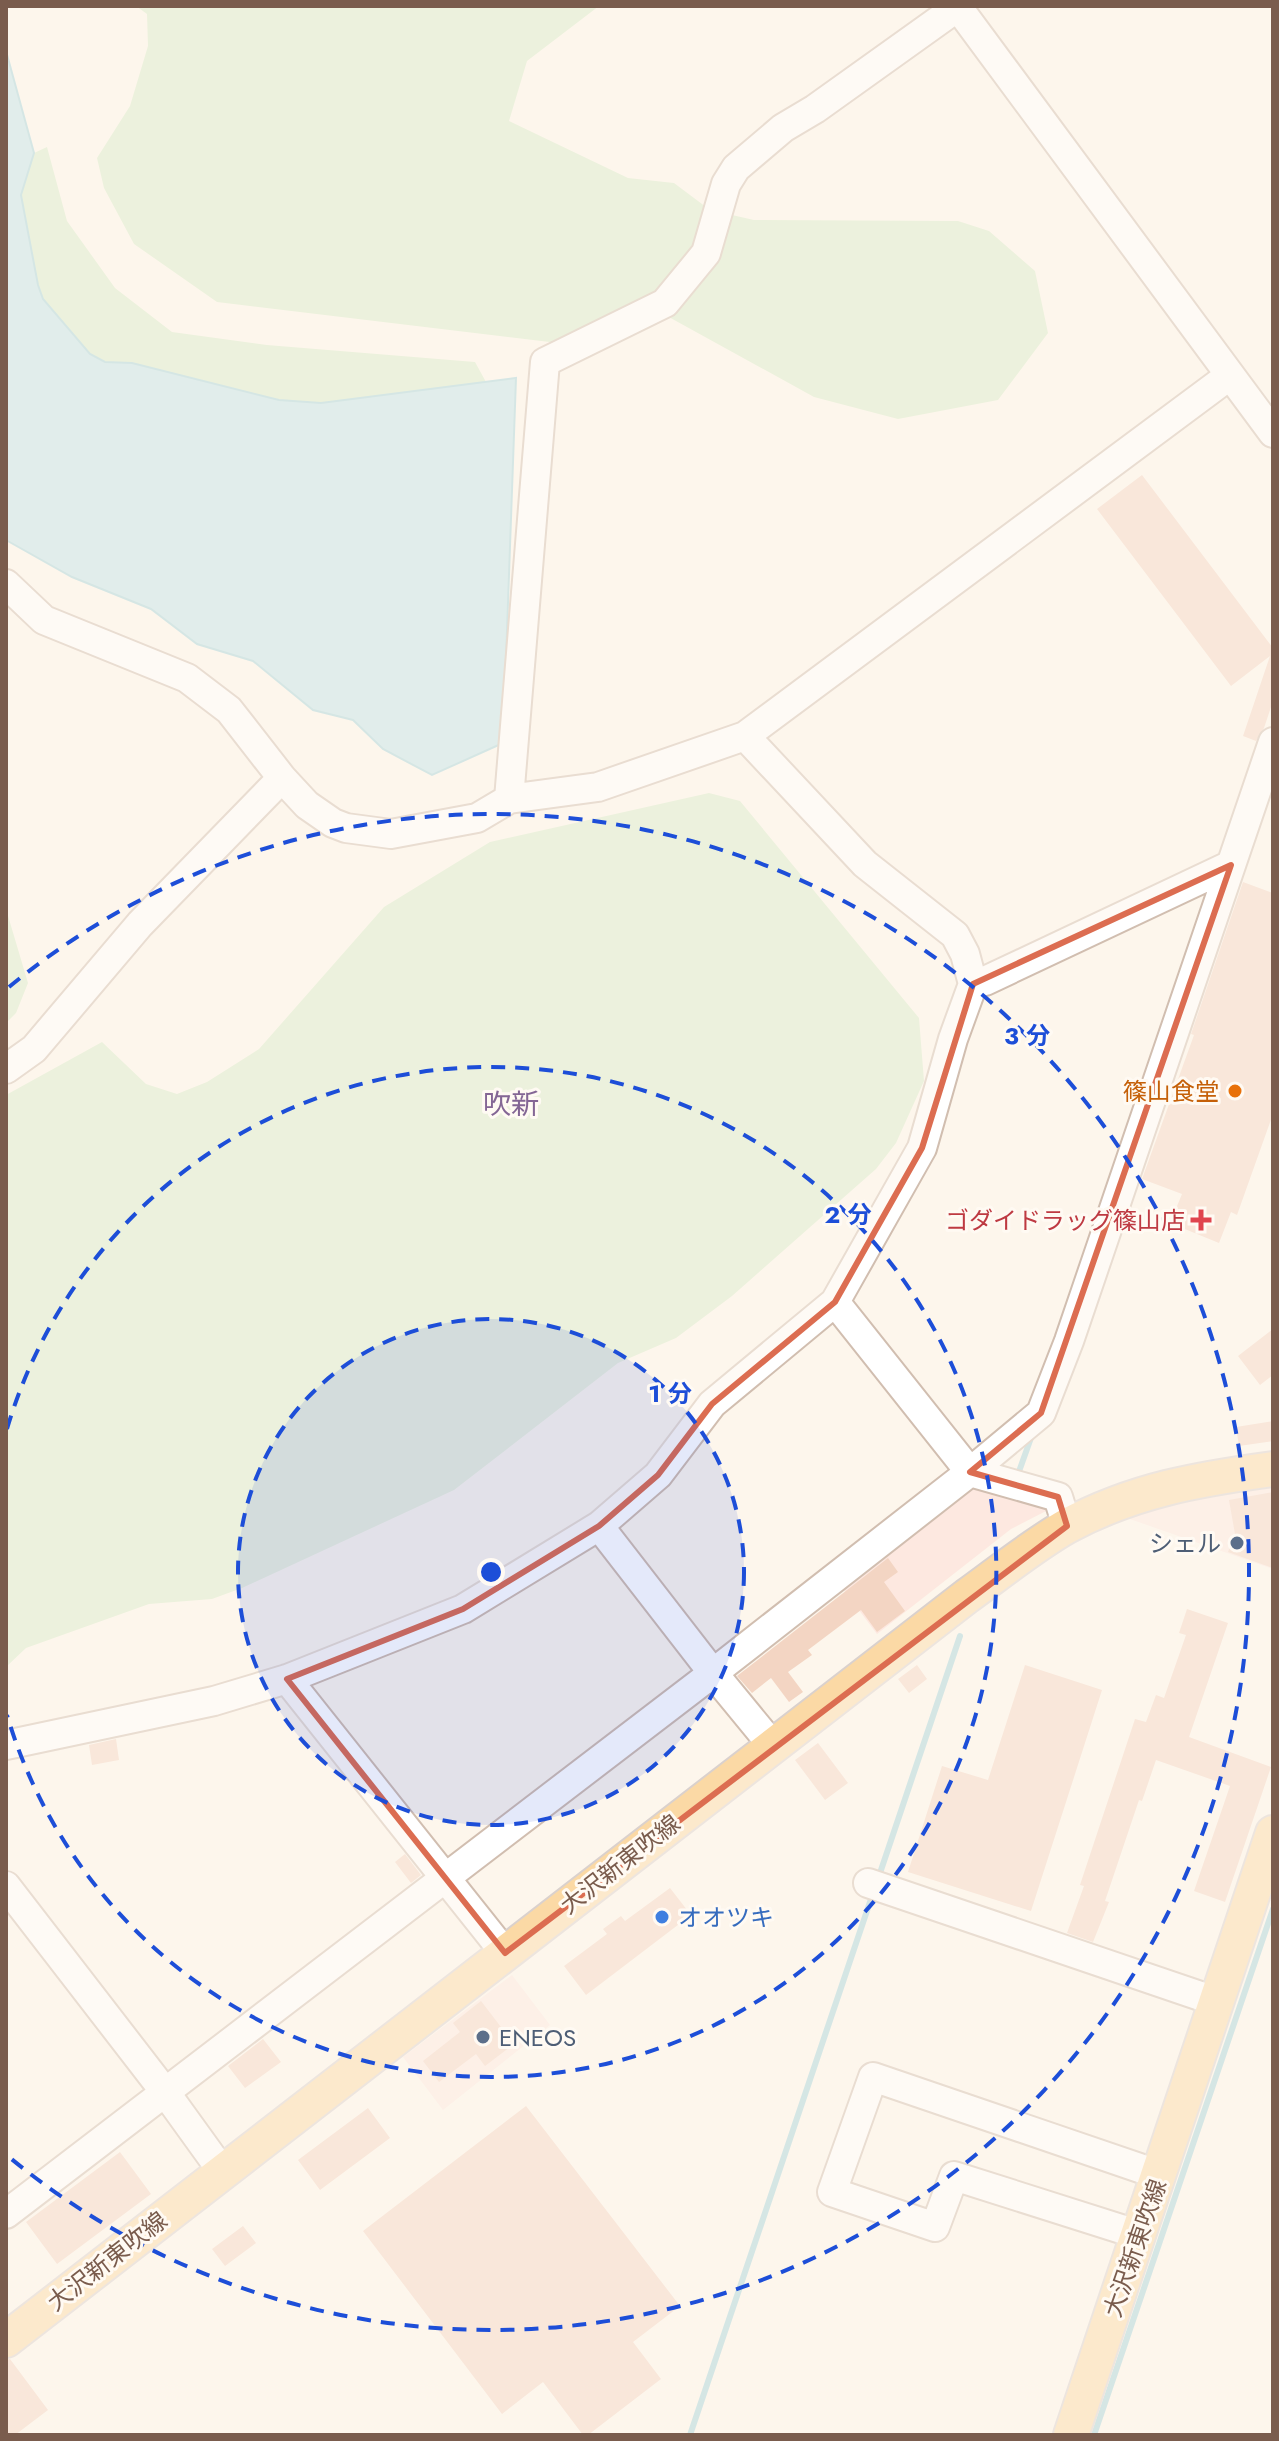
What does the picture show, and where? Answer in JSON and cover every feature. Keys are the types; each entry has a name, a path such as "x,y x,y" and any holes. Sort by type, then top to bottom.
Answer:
{"main road":[{"name":"大沢新東吹線","path":"6,2340 967,1596 1067,1526 1119,1502 1190,1481 1273,1469"},
{"name":"大沢新東吹線","path":"1071,2435 1273,1833"}],"street":[{"path":"509,799 545,362 665,303 706,253 726,184 736,168 783,128 815,109 958,6 1273,433"},
{"path":"6,584 44,620 187,678 229,710 282,778 307,805 333,823 346,828 391,834 477,818 509,799 598,787 745,736 1229,376"},
{"path":"6,1745 214,1701 287,1679 463,1609 599,1526 658,1475 712,1404 835,1302 922,1148 953,1039 973,984 965,954 955,935 865,864 745,736"},
{"path":"6,2214 713,1673 1041,1413 1069,1341 1273,742"},
{"path":"6,1069 34,1049 140,924 282,778"},
{"path":"973,984 1231,865"},
{"path":"835,1302 970,1472 1058,1497 1067,1526"},
{"path":"599,1526 773,1746"},
{"path":"287,1679 505,1953"},
{"path":"868,1883 1215,2001"},
{"path":"6,1886 222,2171"},
{"path":"1140,2235 954,2176 935,2227 832,2192 873,2077 1160,2175"}],"highlighted area":[{"path":"1231,865 1041,1413 970,1472 1058,1497 1067,1526 505,1953 287,1679 463,1609 599,1526 658,1475 712,1404 835,1302 922,1148 973,984"}],"shaded area":[{"path":"974,1482 1047,1505 1048,1510 1011,1529 877,1634 840,1585"},
{"name":"シェル","path":"1273,1484 1273,1569 1127,1518 1190,1497"},
{"path":"512,1975 550,2025 443,2110 403,2057"}],"green space":[{"path":"136,6 599,6 527,61 509,121 628,178 674,183 710,210 754,220 958,221 989,231 1035,271 1048,333 998,400 898,419 814,397 647,305 583,346 217,302 134,244 104,188 97,158 130,106 148,46 147,14"},
{"path":"47,147 67,221 115,288 172,332 267,345 475,362 486,382 321,403 279,400 132,363 105,362 90,354 43,299 38,285 21,195 34,153"},
{"path":"709,793 740,801 919,1018 924,1081 896,1143 876,1169 732,1296 676,1338 618,1363 454,1490 242,1588 212,1599 149,1604 26,1648 6,1667 6,1095 102,1042 146,1084 177,1094 207,1082 259,1049 384,907 490,842"},
{"path":"6,909 28,983 16,1013 6,1023"}],"water":[{"path":"6,51 34,153 21,195 38,285 43,299 90,354 105,362 132,363 279,400 321,403 516,378 503,743 432,775 383,749 353,720 313,710 253,661 197,644 151,609 72,577 6,540"}],"building":[{"path":"1142,475 1273,648 1273,701 1256,741 1243,736 1270,656 1231,686 1097,509"},
{"path":"1243,882 1273,893 1273,1114 1237,1215 1231,1212 1219,1243 1170,1223 1182,1194 1142,1179 1194,1035 1191,1034"},
{"path":"1273,1329 1273,1375 1260,1385 1238,1356"},
{"path":"1273,1421 1273,1441 1239,1446 1236,1427"},
{"path":"1273,1492 1273,1568 1228,1552 1235,1534 1229,1500"},
{"path":"888,1558 898,1572 884,1582 905,1611 877,1632 861,1610 808,1650 812,1655 788,1672 803,1692 789,1702 771,1678 752,1693 737,1676"},
{"path":"1187,1609 1228,1623 1189,1737 1271,1767 1225,1902 1194,1891 1230,1786 1156,1760 1142,1801 1139,1800 1105,1901 1109,1902 1093,1942 1067,1933 1084,1886 1080,1885 1135,1719 1146,1722 1156,1695 1164,1698 1186,1635 1179,1633"},
{"path":"917,1665 927,1679 909,1693 898,1679"},
{"path":"1025,1665 1102,1690 1031,1911 908,1872 942,1766 988,1780"},
{"path":"116,1739 119,1760 92,1765 89,1745"},
{"path":"818,1743 848,1783 825,1800 795,1760"},
{"path":"405,1854 421,1875 411,1883 395,1862"},
{"path":"670,1888 691,1915 586,1995 564,1966 607,1934 603,1929 621,1916 625,1921"},
{"path":"481,2001 514,2044 485,2066 476,2054 439,2082 423,2061 460,2032 453,2023"},
{"path":"263,2039 281,2062 245,2088 228,2066"},
{"path":"526,2106 680,2306 633,2342 661,2379 588,2435 583,2435 543,2382 502,2414 363,2231"},
{"path":"368,2108 390,2138 320,2190 298,2160"},
{"path":"120,2152 151,2194 57,2264 26,2222"},
{"path":"243,2226 256,2243 225,2266 212,2249"},
{"path":"10,2359 48,2410 15,2435 6,2435 6,2360"}],"waterway":[{"path":"1017,1477 1032,1435"},
{"path":"878,1879 960,1636"},
{"path":"690,2435 873,1893"},
{"path":"1094,2435 1273,1909"}],"place":[{"name":"篠山食堂","path":"1235,1091"},
{"name":"ゴダイドラッグ篠山店","path":"1201,1220"},
{"name":"シェル","path":"1237,1543"},
{"name":"オオツキ","path":"662,1917"},
{"name":"ENEOS","path":"483,2037"}],"district":[{"name":"吹新","path":"511,1104"}]}
